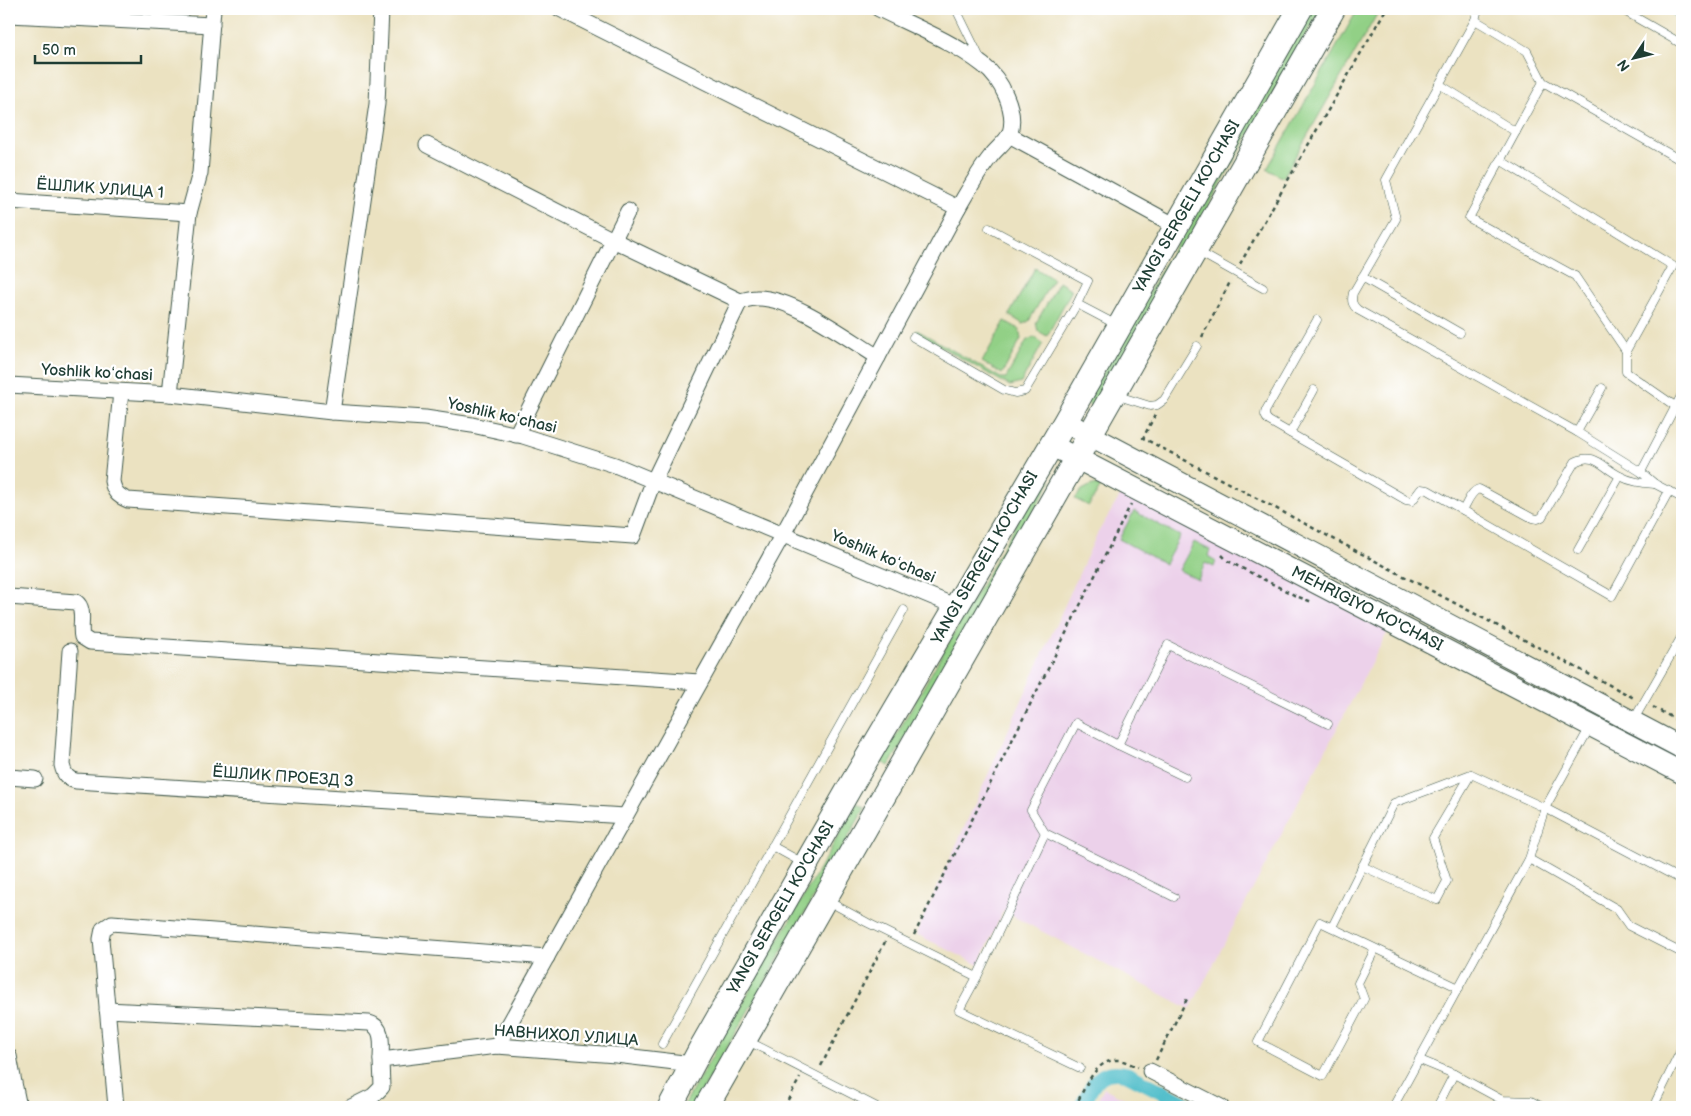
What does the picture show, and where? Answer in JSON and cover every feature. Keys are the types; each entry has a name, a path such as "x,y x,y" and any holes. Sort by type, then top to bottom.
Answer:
{"main road":[{"name":"YANGI SERGELI KO'CHASI","path":"670,1107 692,1064 850,787 1051,445 1300,9"},
{"name":"YANGI SERGELI KO'CHASI","path":"709,1106 878,804 1334,9"},
{"name":"MEHRIGIYO KO'CHASI","path":"1064,422 1627,732 1682,773"},
{"name":"MEHRIGIYO KO'CHASI","path":"1051,445 1597,716"},
{"name":"MEHRIGIYO KO'CHASI","path":"1627,732 1682,748"},
{"path":"850,787 861,783 870,786 875,793 878,804"}],"street":[{"path":"170,394 189,212 200,173 213,9"},
{"path":"332,412 377,104 381,9"},
{"path":"560,9 958,208"},
{"path":"497,1046 783,534 958,208 990,158 1010,135 1012,119 1009,102 1001,87 984,66 960,49 879,9"},
{"path":"9,14 212,25"},
{"path":"1010,135 1176,226"},
{"path":"428,145 612,240 740,301 756,298 774,300 795,306 878,357"},
{"name":"ЁШЛИК УЛИЦА 1","path":"9,201 189,212"},
{"path":"516,435 628,211"},
{"path":"121,392 112,481 114,490 120,497 128,500 632,536 653,482 740,301"},
{"name":"Yoshlik koʻchasi","path":"9,385 170,394 332,412 426,418 472,425 516,435 615,465 957,607"},
{"path":"9,597 79,604 81,610 80,631 82,637 90,642 700,682"},
{"name":"ЁШЛИК ПРОЕЗД 3","path":"70,652 62,765 64,774 76,781 625,816"},
{"path":"9,777 35,779"},
{"path":"116,1107 101,939 103,929 112,924 547,957"},
{"path":"107,1010 374,1024 381,1034 382,1087 373,1096 351,1107"},
{"name":"НАВНИХОЛ УЛИЦА","path":"382,1060 497,1046 616,1055 692,1064"},
{"path":"9,1056 12,1088 20,1107"},
{"path":"1150,1071 1221,1107"}],"lane":[{"path":"956,9 984,66"},
{"path":"1478,9 1475,20 1386,180 1396,219 1362,277 1351,300 1358,310 1577,432 1641,472 1655,484 1682,498"},
{"path":"1621,9 1682,44"},
{"path":"1475,20 1527,51 1543,82 1682,161"},
{"path":"1543,82 1469,218 1575,276 1626,351"},
{"path":"1439,84 1516,132"},
{"path":"1500,160 1673,266 1626,351 1626,372 1675,406"},
{"path":"913,337 1004,390 1015,393 1025,391 1077,304 1088,281 989,228"},
{"path":"1195,250 1262,288"},
{"path":"1362,277 1460,333"},
{"path":"1077,304 1119,326"},
{"path":"1317,320 1265,414 1269,421 1406,500 1412,501 1421,489 1424,489 1612,596 1669,491"},
{"path":"1113,394 1150,406 1157,405 1164,400 1197,346"},
{"path":"1577,432 1602,388"},
{"path":"1290,433 1314,390"},
{"path":"1641,472 1682,394"},
{"path":"1463,510 1472,493 1479,489 1532,518 1538,519 1542,517 1574,462 1583,457 1591,458 1620,476 1636,483 1655,484"},
{"path":"1578,550 1620,476"},
{"path":"662,1044 904,610"},
{"path":"1627,732 1682,636"},
{"path":"1118,745 1168,645 1328,724"},
{"path":"1393,1107 1529,859 1545,808 1597,716"},
{"path":"1174,897 1045,833 1031,810 1076,723 1186,777"},
{"path":"1362,866 1437,900 1447,881 1433,838 1471,774"},
{"path":"1332,927 1394,802 1471,774 1545,808 1682,880"},
{"path":"1045,833 977,977 959,1010 1080,1068"},
{"path":"772,846 806,865"},
{"path":"1529,859 1617,909 1629,926 1682,953"},
{"path":"825,899 889,934 977,977"},
{"path":"1376,949 1358,983 1364,999 1322,1076 1258,1042 1320,922 1459,988"},
{"path":"745,1039 877,1107"},
{"path":"1657,1107 1656,1101 1682,1048"},
{"path":"1420,1060 1454,1074 1502,1100 1530,1101 1542,1107"},
{"path":"1437,1107 1454,1074"}],"path":[{"path":"1197,346 1235,272 1386,9"},
{"path":"1164,400 1142,438 1682,723"},
{"path":"909,944 1131,503"},
{"path":"816,1076 889,934"},
{"path":"1075,1107 1092,1075 1106,1063 1118,1060 1150,1071 1188,996"},
{"path":"784,1107 804,1070"}],"shaded area":[{"path":"1124,490 1397,614 1190,1009 1003,911 979,965 916,934 1097,534"},
{"path":"1104,1088 1142,1107 1094,1107"}],"green space":[{"path":"1311,9 1321,9 1093,407 1086,402"},
{"path":"1358,9 1380,9 1283,178 1267,169"},
{"path":"1035,268 1053,279 1029,321 1023,324 1009,315"},
{"path":"1059,282 1072,290 1047,336 1038,331 1036,323"},
{"path":"1005,321 1019,329 1021,339 1002,374 982,362"},
{"path":"917,330 1001,378 1006,378 1027,340 1034,337 1043,343 1021,383 1010,386 915,332"},
{"path":"1043,476 1051,481 889,766 881,762"},
{"path":"1092,485 1101,486 1089,506 1075,499 1082,490"},
{"path":"1134,511 1180,536 1165,564 1119,539"},
{"path":"1194,542 1210,550 1208,556 1216,561 1214,567 1205,563 1198,580 1179,570"},
{"path":"857,803 865,808 693,1107 683,1107"}],"waterway":[{"path":"1666,9 1682,18"},
{"path":"1081,1107 1093,1085 1109,1073 1127,1074 1192,1107"}]}
